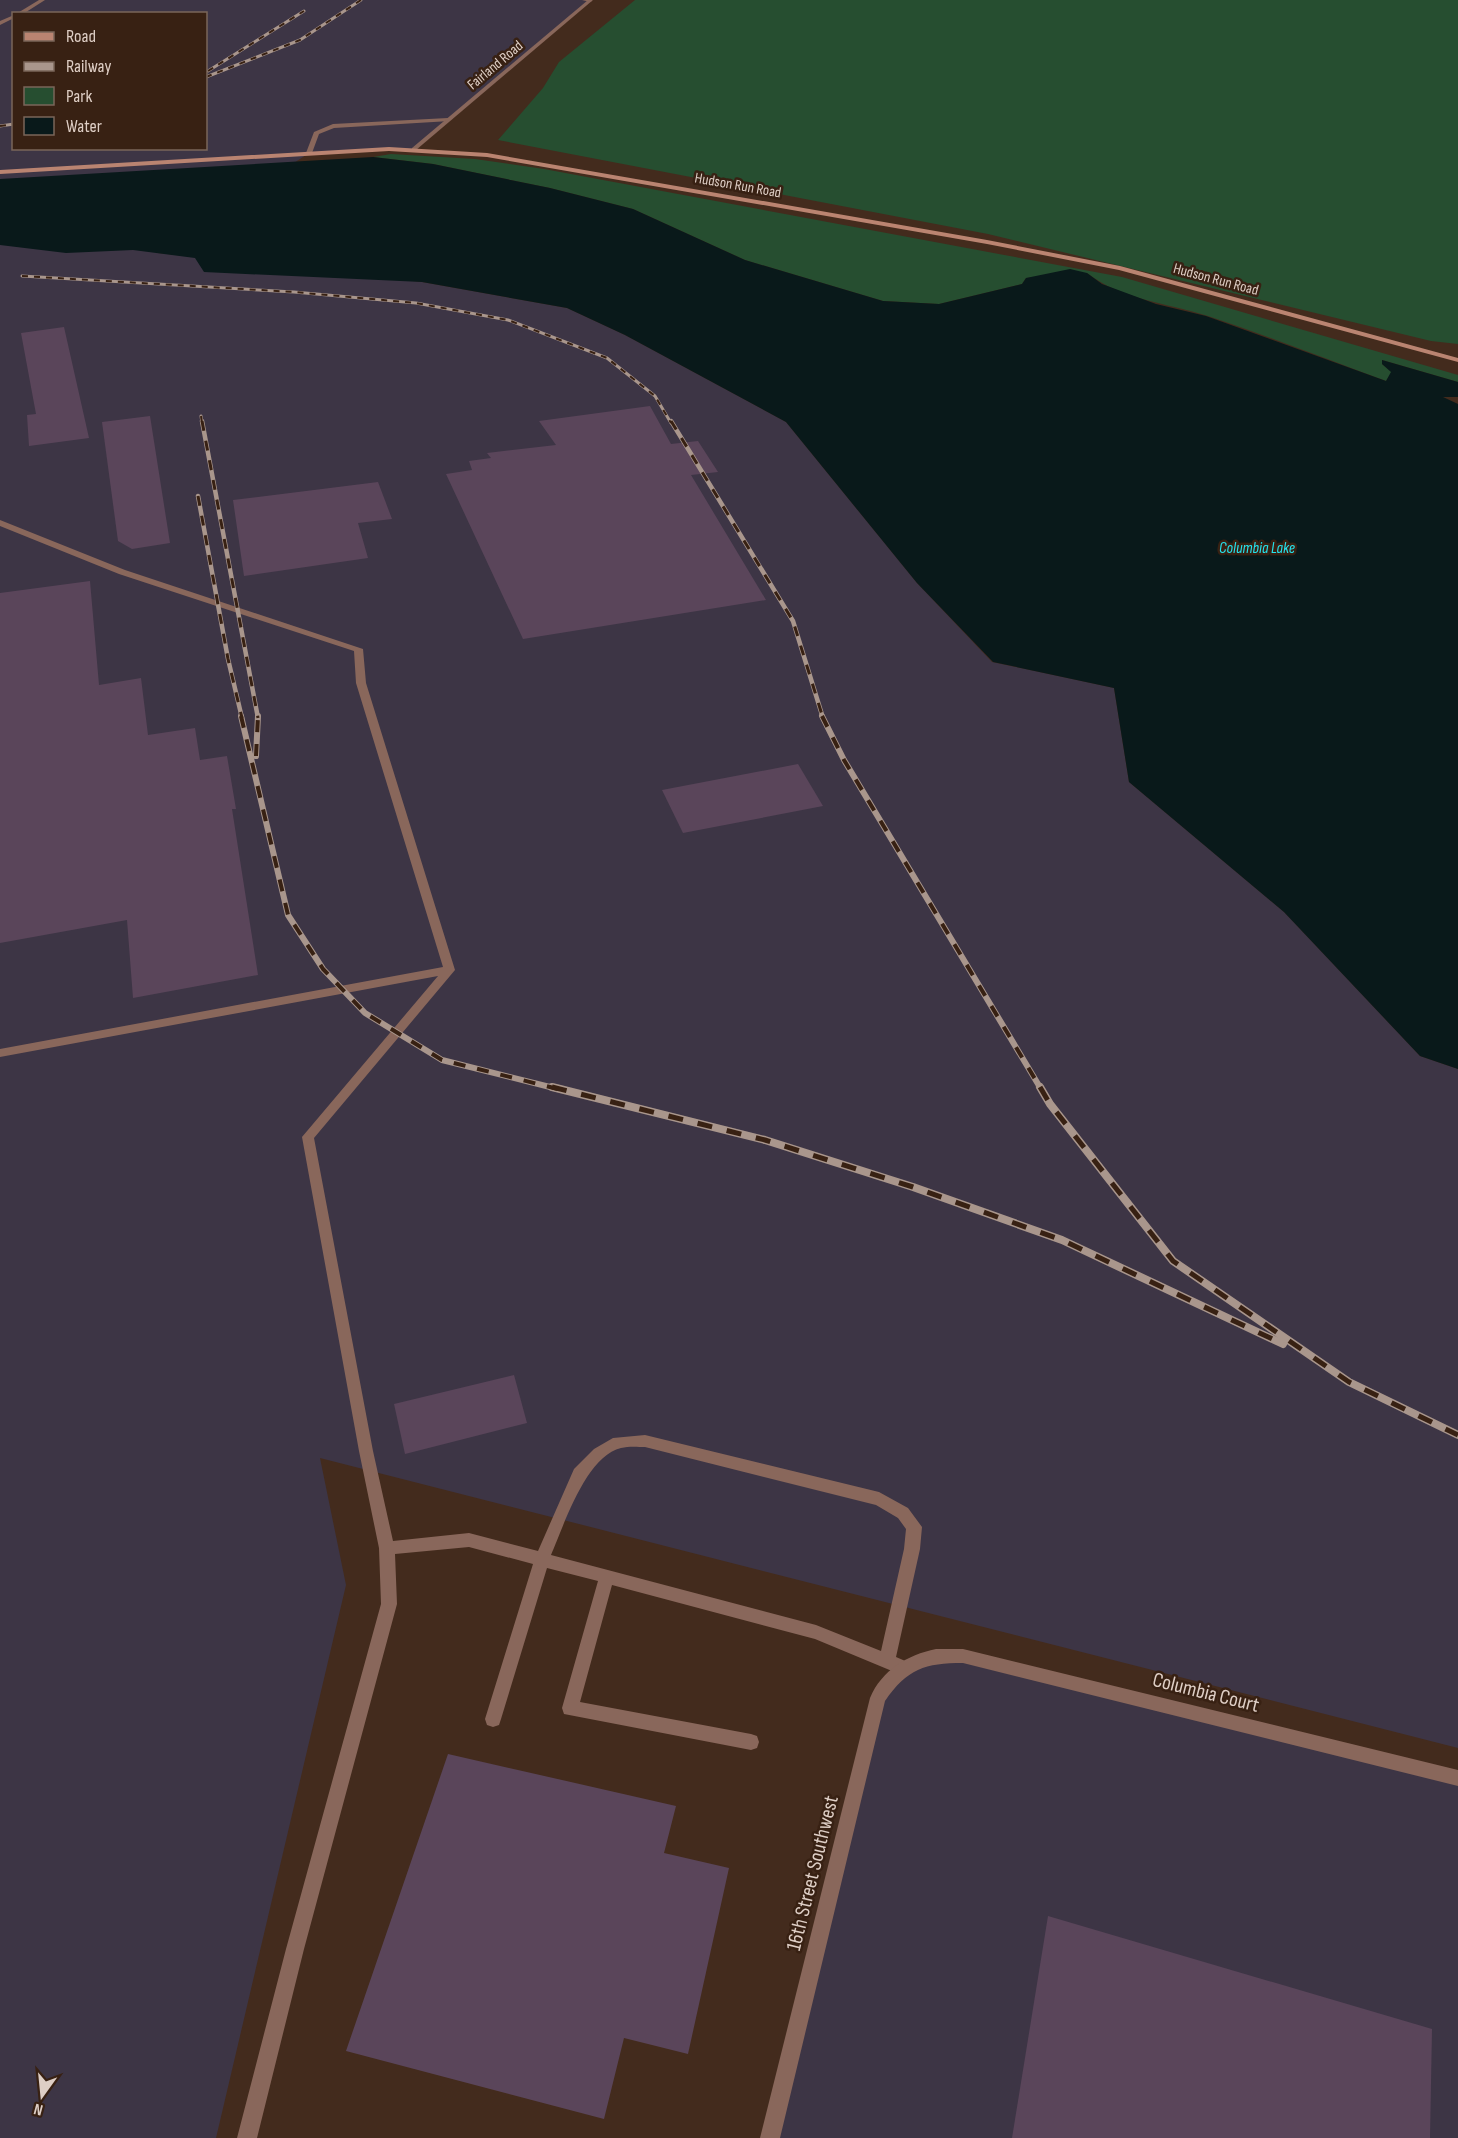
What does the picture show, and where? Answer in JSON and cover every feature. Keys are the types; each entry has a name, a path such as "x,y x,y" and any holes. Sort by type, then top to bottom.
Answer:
{"main road":[{"name":"Hudson Run Road","path":"0,172 309,153 414,149 487,154 1044,253 1182,284 1458,360"}],"street":[{"path":"22,12 43,0"},
{"path":"584,0 591,0"},
{"name":"Fairland Road","path":"414,149 591,0"},
{"path":"309,153 316,134 333,126 448,120"},
{"path":"0,523 122,572 358,649 361,683 449,970"},
{"path":"0,1053 449,970"},
{"path":"248,2138 295,1949 389,1604 387,1548 366,1451 308,1137 449,970"},
{"path":"493,1719 542,1559 579,1474 600,1453 618,1442 645,1441 879,1499 903,1513 914,1527 912,1549 887,1661"},
{"path":"387,1548 469,1540 816,1632 904,1668"},
{"path":"607,1577 570,1708 751,1742"},
{"name":"16th Street Southwest","path":"770,2138 878,1698 889,1681 904,1668 923,1658 943,1655"},
{"name":"Columbia Court","path":"943,1655 963,1656 1458,1778"}],"shaded area":[{"path":"0,0 591,0 414,149 309,153 158,253 422,282 567,308 625,335 786,422 917,583 992,662 1114,688 1129,782 1284,912 1420,1056 1458,1069 1458,1748 320,1458 346,1585 216,2138 0,2138"},
{"path":"943,1655 1458,1778 1458,2138 770,2138 889,1681"}],"green space":[{"path":"635,0 1458,0 1458,344 1431,341 988,234 498,140 543,88 559,62"},
{"path":"391,154 475,159 544,169 1122,277 1458,375 1458,382 1382,360 1382,364 1392,372 1386,381 1208,316 1130,295 1087,273 1026,278 1022,284 939,304 883,301 745,260 633,209 550,188 433,164 373,157"}],"water":[{"name":"Columbia Lake","path":"373,157 433,164 550,188 633,209 745,260 883,301 939,304 1022,284 1026,278 1070,269 1087,273 1102,284 1156,304 1206,316 1386,381 1391,372 1382,364 1382,360 1458,382 1458,397 1443,397 1458,404 1458,1069 1420,1056 1284,912 1129,782 1114,688 993,662 917,583 786,422 625,335 567,308 422,282 204,272 195,258 133,250 66,253 0,245 0,179"}],"building":[{"path":"64,327 89,438 29,446 27,415 36,414 21,333"},
{"path":"650,406 671,444 698,441 718,472 691,475 766,600 523,639 446,474 472,470 469,461 491,458 487,453 556,445 539,421"},
{"path":"150,416 170,543 132,549 118,541 102,422"},
{"path":"378,482 392,519 358,523 368,558 244,576 233,500"},
{"path":"90,581 99,685 141,678 148,735 195,728 200,760 227,756 236,809 232,809 258,975 133,998 127,920 0,943 0,593"},
{"path":"798,764 823,806 683,833 662,790"},
{"path":"514,1375 527,1423 405,1454 394,1404"},
{"path":"448,1754 676,1806 664,1853 729,1868 688,2054 624,2038 604,2119 346,2051"},
{"path":"1048,1916 1432,2029 1430,2138 1012,2138"}],"railway":[{"path":"207,77 300,40 361,0"},
{"path":"208,71 304,11"},
{"path":"0,126 12,124"},
{"path":"22,276 294,292 416,303 508,320 607,358 655,396 671,423"},
{"path":"201,416 202,423"},
{"path":"202,421 258,718"},
{"path":"671,421 793,621 823,718"},
{"path":"198,496 228,659 242,718"},
{"path":"241,716 288,915 323,969 365,1013 442,1060 558,1089"},
{"path":"256,756 258,718"},
{"path":"823,718 844,760 1041,1089"},
{"path":"552,1087 765,1140 913,1187 1062,1240 1283,1344"},
{"path":"1040,1087 1050,1104 1173,1261 1349,1382 1458,1435"}]}
